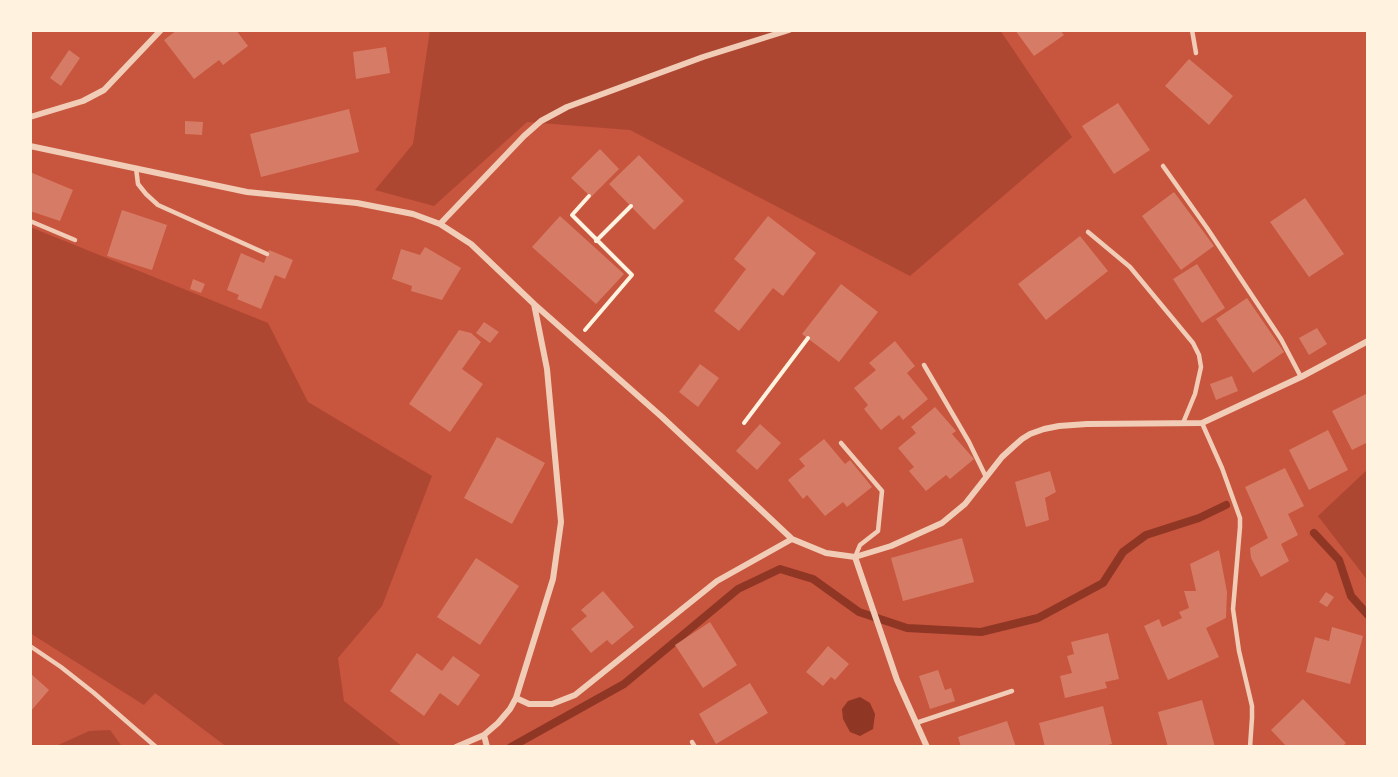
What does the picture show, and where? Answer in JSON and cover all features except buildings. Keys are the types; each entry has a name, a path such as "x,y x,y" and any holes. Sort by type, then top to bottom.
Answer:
{"street":[{"path":"30,117 83,101 104,90 161,30"},
{"path":"440,224 524,136 541,122 567,107 703,57 789,30"},
{"path":"30,146 248,192 357,203 413,214 440,224 471,244 534,304 662,417 792,539 826,553 855,557 891,546 942,523 964,504 1002,457 1022,439 1044,429 1087,424 1202,423 1300,377 1368,341"},
{"path":"456,747 484,735 498,723 516,698 553,579 561,522 547,369 534,304"},
{"path":"516,698 529,704 541,705 552,704 575,695 717,581 792,539"},
{"path":"855,557 897,680 927,747"},
{"path":"484,735 487,747"}],"lane":[{"path":"1192,30 1196,53"},
{"path":"1162,166 1207,228 1281,339 1300,377"},
{"path":"136,168 138,184 158,205 267,254"},
{"path":"30,221 75,240"},
{"path":"1088,232 1130,267 1186,333 1199,355 1201,367 1195,394 1183,423"},
{"path":"924,365 969,442 986,477"},
{"path":"1202,423 1222,468 1240,518 1233,609 1239,651 1252,706 1250,747"},
{"path":"841,442 882,491 878,531 860,546 855,557"},
{"path":"30,646 94,693 156,747"},
{"path":"916,723 1012,692"}],"path":[{"path":"576,341 632,275 572,215 590,196"},
{"path":"596,241 631,206"},
{"path":"744,423 808,339"}],"shaded area":[{"path":"430,30 1000,30 1072,137 910,276 630,130 527,122 434,206 375,190 413,144"},
{"path":"30,227 268,323 308,402 432,476 382,606 338,658 344,701 403,747 227,747 155,693 144,705 30,633"},
{"path":"1368,469 1368,581 1318,516"},
{"path":"860,697 870,703 875,714 873,729 860,736 850,732 843,719 842,709 848,701"},
{"path":"110,730 121,745 120,747 54,747 89,731"}],"waterway":[{"path":"511,747 624,684 738,589 780,569 813,579 859,612 907,628 981,632 1038,618 1103,583 1123,552 1146,535 1199,518 1226,505"},
{"path":"1314,533 1339,560 1351,596 1368,615"}]}
